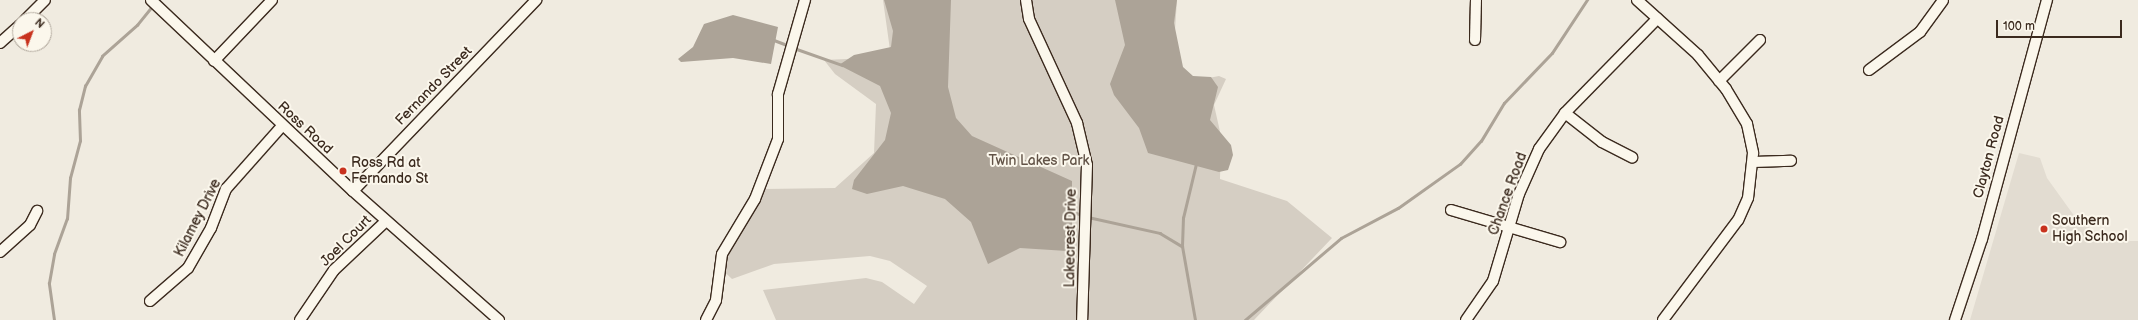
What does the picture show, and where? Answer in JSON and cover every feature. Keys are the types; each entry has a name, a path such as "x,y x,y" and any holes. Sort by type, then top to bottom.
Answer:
{"street":[{"path":"33,12 45,0"},
{"name":"Ross Road","path":"151,0 282,126 386,221 499,320"},
{"path":"214,61 272,0"},
{"name":"Fernando Street","path":"353,191 536,0"},
{"path":"708,318 716,300 722,254 755,198 778,139 778,94 805,0"},
{"name":"Lakecrest Drive","path":"1026,0 1029,19 1077,123 1086,165 1082,320"},
{"path":"1475,40 1476,0"},
{"path":"1638,0 1698,56 1719,81 1747,124 1753,162 1748,198 1738,220 1663,320"},
{"path":"1869,70 1920,32 1944,0"},
{"name":"Clayton Road","path":"1955,320 1982,239 2047,0"},
{"name":"Chance Road","path":"1466,320 1492,280 1534,158 1565,113 1657,19"},
{"path":"0,43 12,32"},
{"path":"1719,81 1760,40"},
{"path":"1565,113 1602,142 1632,157"},
{"name":"Kilamey Drive","path":"150,301 188,268 211,228 226,189 282,126"},
{"path":"1753,162 1791,161"},
{"path":"1451,210 1560,242"},
{"path":"0,252 30,225 37,211"},
{"name":"Joel Court","path":"300,320 334,270 386,221"}],"shaded area":[{"path":"884,0 951,0 948,87 956,118 972,136 1072,181 1072,239 1067,251 1020,248 988,264 971,222 945,199 903,186 867,194 852,189 854,180 885,140 891,113 880,86 839,65 854,55 891,47 893,31"},
{"path":"1115,0 1177,0 1174,23 1183,67 1193,76 1211,77 1218,87 1210,120 1231,145 1233,155 1228,170 1219,172 1148,153 1139,128 1114,95 1110,84 1125,45"},
{"path":"733,15 778,27 771,64 733,58 681,62 678,59 693,47 704,24"},
{"name":"Southern High School","path":"2019,153 2040,158 2047,178 2075,217 2108,241 2138,241 2138,320 1970,320"}],"green space":[{"name":"Twin Lakes Park","path":"883,0 1177,0 1174,45 1188,82 1219,76 1226,79 1214,105 1221,136 1220,179 1287,201 1332,238 1254,320 776,320 763,290 866,278 882,282 914,304 927,286 890,261 870,256 774,264 732,279 715,263 765,189 835,188 874,153 876,104 835,74 824,60 891,57"}],"waterway":[{"path":"1245,320 1341,238 1398,208 1460,164 1481,141 1504,103 1552,53 1587,0"},
{"path":"54,320 49,283 54,254 67,219 70,178 80,141 79,110 85,86 102,56 137,25 153,5"},
{"path":"774,40 790,46"},
{"path":"794,48 842,65"},
{"path":"1195,320 1182,246 1183,218 1196,164"},
{"path":"1069,211 1083,215"},
{"path":"1088,217 1160,233 1182,246"}],"place":[{"name":"Ross Rd at Fernando St","path":"343,171"},
{"name":"Southern High School","path":"2044,229"}]}
